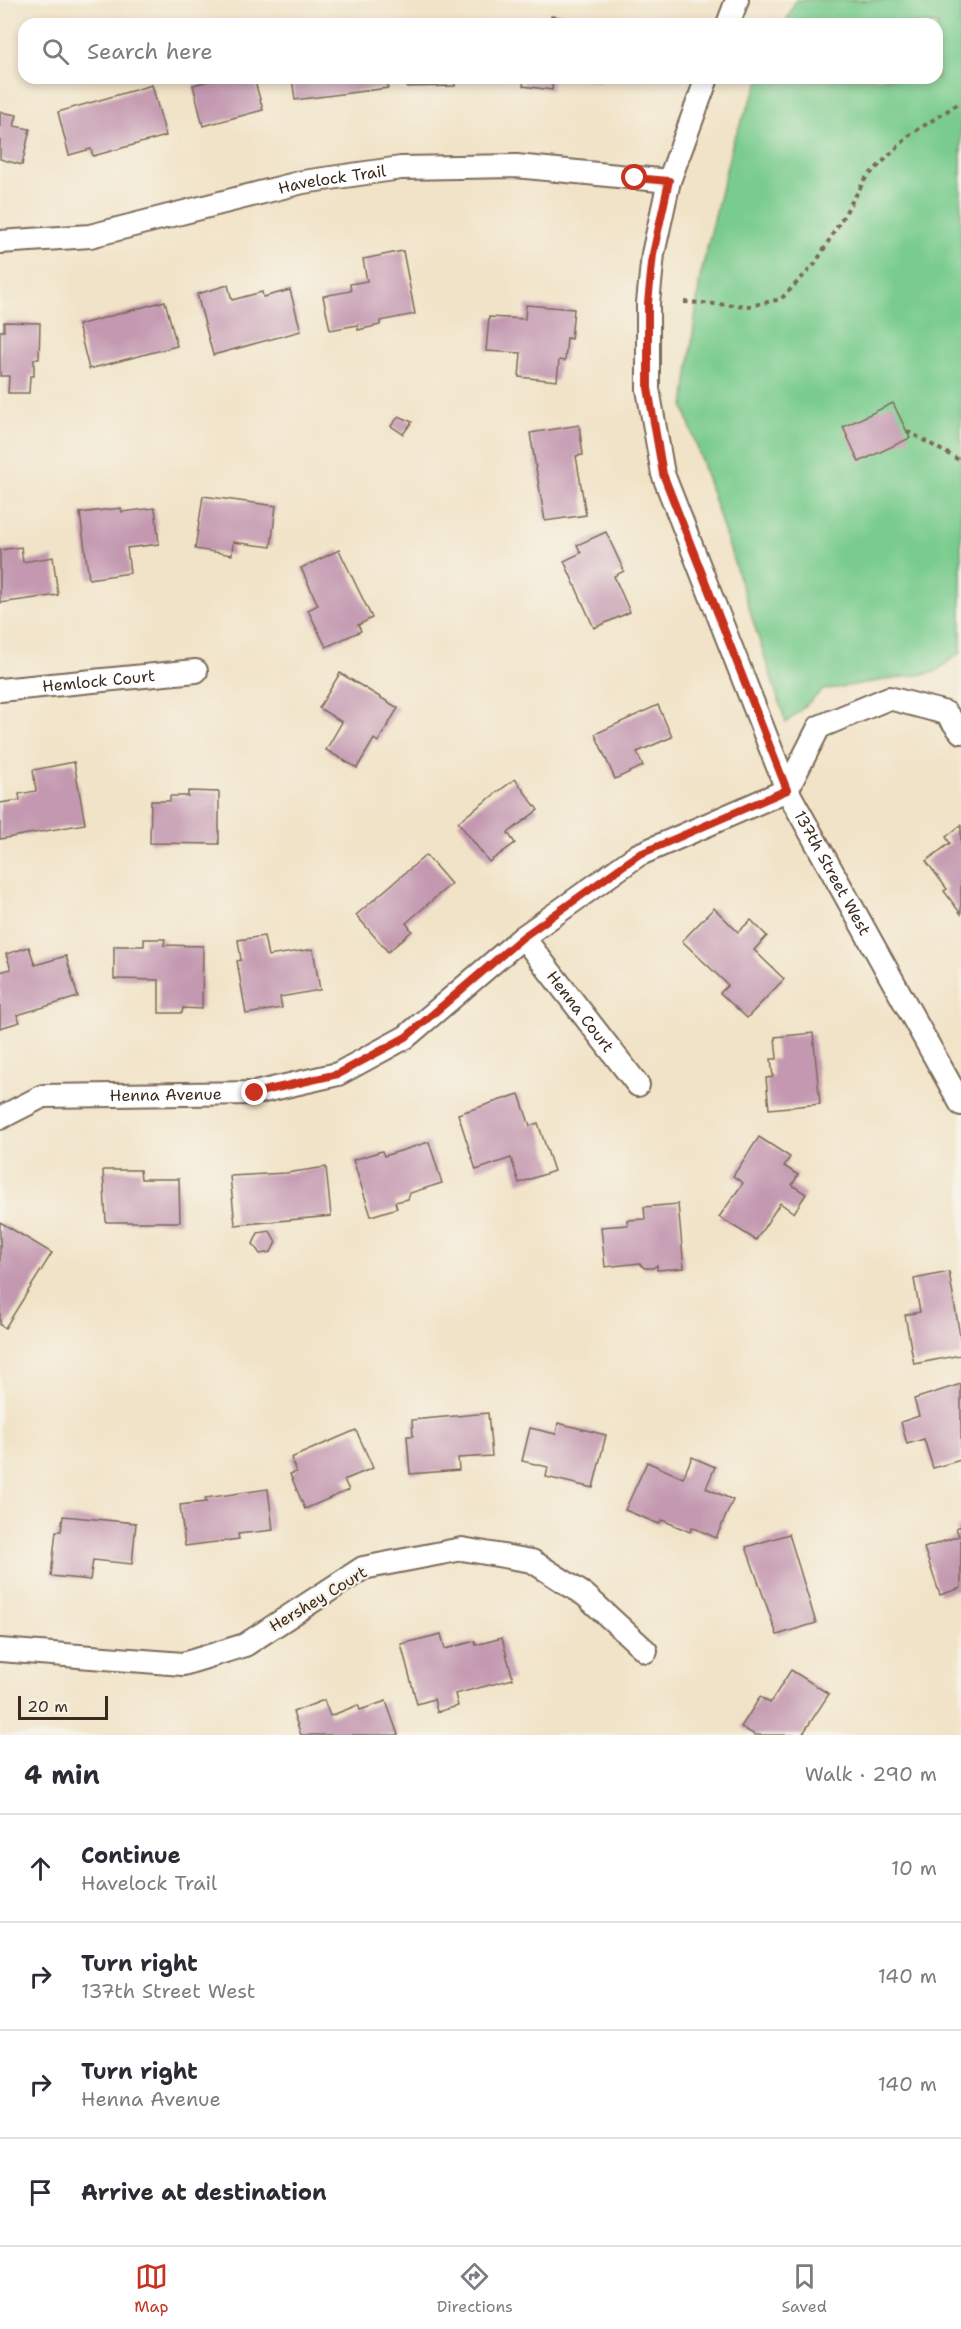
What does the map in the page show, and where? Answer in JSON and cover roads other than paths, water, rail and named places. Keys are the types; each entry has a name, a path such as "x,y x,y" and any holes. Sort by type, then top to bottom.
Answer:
{"street":[{"path":"730,18 737,0"},
{"name":"137th Street West","path":"705,84 669,181 653,254 648,303 648,388 663,474 787,790 961,1104"},
{"name":"Havelock Trail","path":"0,242 90,236 303,182 400,168 516,166 669,181"},
{"name":"Hemlock Court","path":"0,690 196,671"},
{"path":"787,790 819,727 889,698 946,713 961,732"},
{"name":"Henna Avenue","path":"0,1118 43,1096 255,1093 338,1074 406,1037 523,937 638,855 787,790"},
{"name":"Henna Court","path":"523,937 638,1085"},
{"name":"Hershey Court","path":"0,1650 183,1664 245,1645 363,1568 462,1549 532,1561 585,1595 646,1651"}]}
